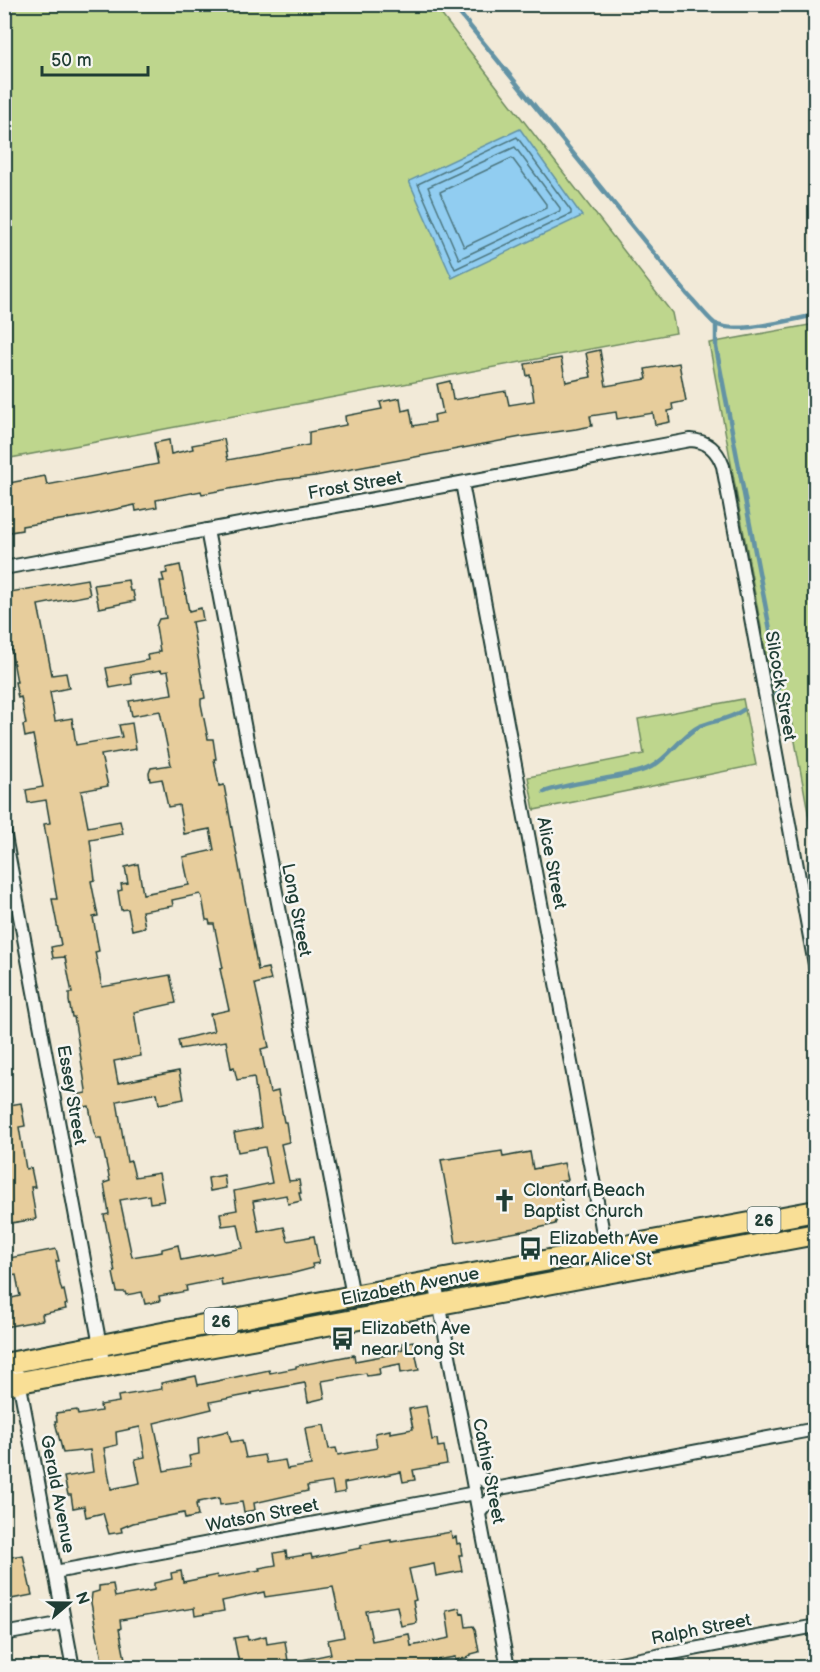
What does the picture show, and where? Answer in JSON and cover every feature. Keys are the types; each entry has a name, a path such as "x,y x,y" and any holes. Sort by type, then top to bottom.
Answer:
{"highway":[{"name":"Elizabeth Avenue","path":"10,1363 353,1296 816,1211"},
{"name":"Elizabeth Avenue","path":"12,1384 816,1234"}],"street":[{"name":"Frost Street","path":"4,568 690,440 710,446"},
{"name":"Silcock Street","path":"710,446 720,458 723,466 816,970"},
{"name":"Alice Street","path":"462,483 606,1250"},
{"name":"Long Street","path":"207,530 353,1296"},
{"name":"Essey Street","path":"4,831 104,1366"},
{"name":"Cathie Street","path":"435,1281 506,1666"},
{"name":"Gerald Avenue","path":"10,1363 12,1384 55,1572 73,1668"},
{"path":"471,1471 491,1485 500,1488 816,1429"},
{"path":"479,1514 500,1488"},
{"name":"Watson Street","path":"55,1572 475,1492"},
{"path":"4,1634 64,1623"},
{"name":"Ralph Street","path":"592,1668 816,1626"}],"green space":[{"path":"5,5 434,5 672,313 676,333 5,459"},
{"path":"816,324 815,850 790,714 780,709 774,698 709,343"},
{"path":"743,699 756,765 534,810 528,777 644,754 638,719"}],"water":[{"path":"520,129 582,216 452,278 409,181"}],"building":[{"path":"600,350 606,386 647,379 645,369 679,363 686,401 672,404 673,410 668,411 670,422 655,425 653,413 617,419 616,412 590,416 592,426 315,476 278,480 202,494 201,491 156,500 157,507 136,511 135,505 22,526 22,530 4,533 4,484 45,476 47,485 158,464 154,443 169,440 171,454 193,449 192,445 224,439 228,460 309,445 309,432 346,425 345,416 382,409 380,402 400,398 402,411 410,409 413,426 435,422 434,415 443,413 437,384 450,381 453,400 506,391 509,405 534,401 530,375 527,376 525,364 561,358 566,382 591,377 586,353"},
{"path":"180,565 189,611 201,608 203,620 192,622 205,698 201,699 201,704 208,739 213,739 219,786 224,785 258,970 268,968 271,980 255,984 269,1047 261,1049 270,1093 278,1091 284,1122 286,1122 289,1142 281,1144 289,1181 299,1180 301,1193 299,1193 301,1201 288,1204 286,1195 253,1201 259,1232 284,1227 288,1241 314,1236 319,1263 312,1264 313,1268 294,1273 222,1286 221,1279 186,1286 187,1291 159,1296 160,1301 145,1304 142,1292 126,1295 125,1292 117,1292 104,1215 109,1214 104,1183 110,1181 101,1139 97,1139 94,1133 89,1106 78,1108 76,1095 86,1093 86,1090 74,1017 72,1017 69,1001 69,993 72,993 65,957 53,958 51,947 61,945 52,899 57,899 44,824 50,823 46,800 28,803 26,790 43,787 33,735 25,737 23,725 26,724 21,697 18,698 9,639 7,633 4,633 4,620 7,619 4,593 87,579 90,595 38,605 52,675 66,673 69,688 50,692 55,721 72,718 76,745 122,737 119,725 132,723 136,749 101,755 108,786 81,791 88,827 120,821 123,834 90,840 95,880 91,881 98,916 93,917 99,951 95,952 102,987 170,975 176,1003 134,1012 141,1056 114,1061 118,1083 179,1071 184,1099 159,1104 157,1093 117,1101 127,1162 131,1161 135,1177 159,1173 164,1201 150,1203 149,1195 120,1200 132,1257 162,1252 162,1249 178,1245 181,1260 243,1248 238,1224 222,1226 220,1213 237,1210 234,1191 272,1183 265,1147 238,1152 234,1133 261,1128 254,1077 237,1080 234,1067 231,1068 226,1041 180,1049 178,1040 214,1031 210,1014 229,1010 220,969 223,968 214,924 206,920 202,897 200,894 172,900 173,906 142,911 145,927 132,930 128,909 121,910 118,891 122,890 121,884 128,883 125,867 138,864 143,894 189,885 183,857 214,850 210,829 184,834 179,805 168,807 162,779 150,781 151,768 171,765 160,711 132,716 129,701 172,694 168,671 131,675 132,684 110,688 106,668 148,660 147,655 160,651 156,626 159,619 166,618 160,581 164,581 162,574 167,573 166,568"},
{"path":"128,580 135,601 99,608 94,585"},
{"path":"21,1103 25,1126 19,1127 26,1169 31,1168 35,1187 31,1187 36,1219 4,1224 4,1106"},
{"name":"Clontarf Beach Baptist Church","path":"502,1151 503,1157 530,1152 533,1169 564,1163 568,1180 558,1182 565,1218 557,1219 555,1224 534,1229 456,1243 441,1160"},
{"path":"224,1175 226,1188 210,1191 208,1178"},
{"path":"56,1249 59,1261 56,1261 60,1284 67,1304 66,1309 42,1314 43,1320 4,1327 4,1300 20,1296 16,1275 4,1277 4,1259"},
{"path":"413,1341 419,1370 401,1373 400,1364 379,1368 380,1374 367,1376 366,1373 322,1381 325,1398 308,1402 305,1383 251,1393 210,1402 212,1409 154,1423 164,1471 191,1466 189,1456 199,1454 198,1438 228,1431 231,1442 242,1440 246,1458 264,1455 266,1463 285,1460 287,1469 311,1465 305,1428 324,1425 329,1449 336,1448 338,1455 377,1448 375,1433 413,1429 409,1409 426,1406 432,1440 437,1439 438,1447 444,1446 447,1464 413,1470 415,1480 403,1482 401,1472 344,1483 345,1492 334,1494 332,1482 307,1486 308,1491 254,1503 255,1510 244,1512 242,1502 220,1505 219,1498 198,1502 196,1504 198,1516 185,1519 184,1513 133,1523 121,1528 122,1532 109,1534 103,1513 86,1517 84,1506 73,1508 64,1477 93,1472 90,1450 63,1453 55,1422 57,1422 56,1413 77,1410 78,1415 101,1411 100,1405 119,1402 118,1396 162,1389 161,1383 196,1376 198,1385 269,1370 270,1373 296,1368 296,1366 354,1355 355,1361 398,1353 397,1351 403,1349 402,1343","holes":["140,1427 145,1457 135,1459 140,1483 111,1489 104,1448 117,1445 116,1432"]},
{"path":"451,1532 452,1538 456,1537 457,1544 460,1543 462,1555 459,1555 462,1571 436,1576 434,1564 409,1569 416,1600 413,1601 417,1623 401,1626 397,1606 366,1611 372,1641 409,1634 411,1646 450,1638 446,1611 459,1608 461,1614 464,1613 466,1627 473,1626 475,1629 479,1652 466,1658 455,1660 455,1657 432,1661 429,1664 430,1668 419,1668 418,1664 402,1668 293,1668 292,1662 331,1654 328,1640 344,1637 333,1587 265,1597 264,1592 222,1601 224,1611 195,1616 194,1608 120,1620 121,1628 119,1629 126,1664 124,1668 107,1668 105,1659 102,1660 91,1603 92,1593 99,1591 99,1586 113,1584 115,1597 154,1590 154,1583 172,1579 171,1573 181,1571 183,1582 260,1570 259,1568 276,1565 274,1553 286,1551 287,1558 311,1554 312,1558 361,1548 361,1545"},
{"path":"23,1555 32,1595 6,1600 4,1558"},
{"path":"247,1636 248,1640 266,1636 267,1644 285,1641 289,1668 240,1668 234,1638"}],"waterway":[{"path":"452,4 688,295 714,323 723,327 749,327 816,315"},
{"path":"716,324 716,347 780,682 776,694"},
{"path":"544,792 647,769 664,758 693,730 743,710"}],"place":[{"name":"Clontarf Beach Baptist Church","path":"505,1200"},
{"name":"Elizabeth Ave near Alice St","path":"531,1248"},
{"name":"Elizabeth Ave near Long St","path":"343,1338"}]}
